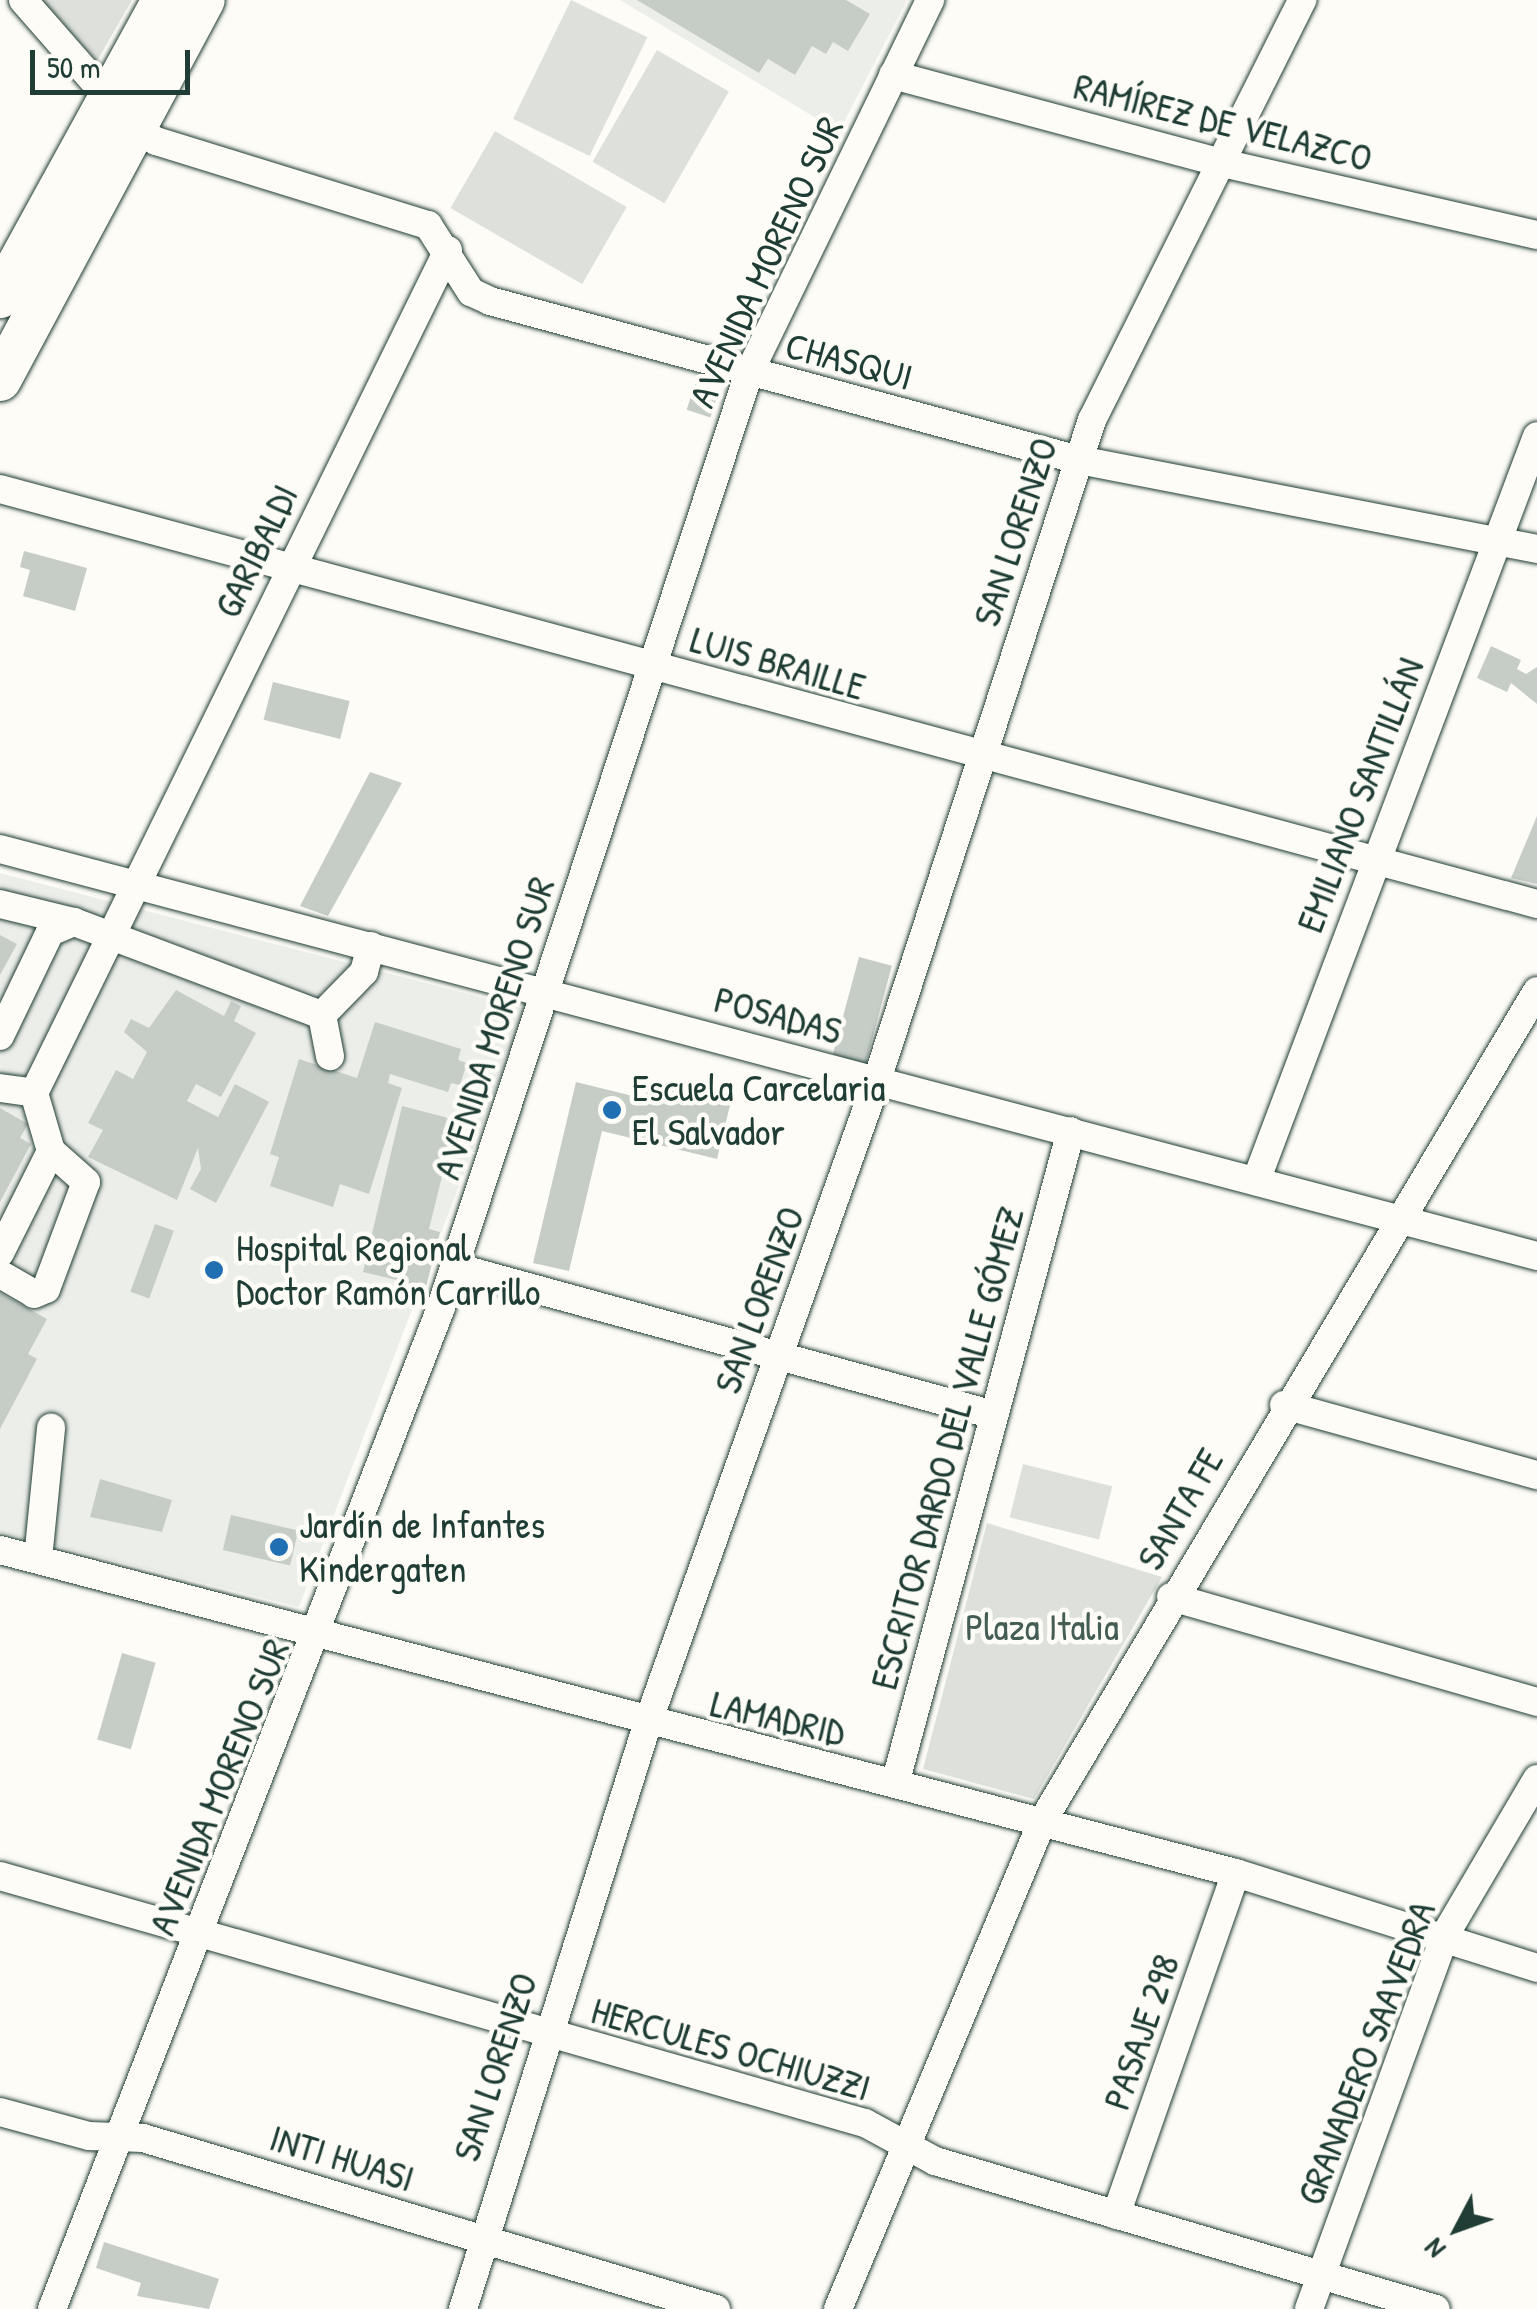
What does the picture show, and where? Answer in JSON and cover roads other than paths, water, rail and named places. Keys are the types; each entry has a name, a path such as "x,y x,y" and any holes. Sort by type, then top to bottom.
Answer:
{"highway":[{"path":"0,297 107,95 163,0"},
{"path":"0,380 204,0"}],"street":[{"path":"24,0 136,128"},
{"name":"AVENIDA MORENO SUR","path":"52,2309 320,1634 455,1267 548,992 648,665 749,373 930,0"},
{"name":"SAN LORENZO","path":"463,2309 480,2238 544,2034 647,1725 877,1080 1079,460 1218,162 1302,0"},
{"name":"RAMÍREZ DE VELAZCO","path":"893,75 1218,162 1537,234"},
{"name":"CHASQUI","path":"136,128 428,226 448,250 471,292 490,301 1079,460 1537,549"},
{"name":"GARIBALDI","path":"34,1093 133,884 448,250"},
{"name":"EMILIANO SANTILLÁN","path":"1256,1181 1537,436"},
{"name":"LUIS BRAILLE","path":"0,489 291,566 979,759 1375,858 1537,904"},
{"name":"POSADAS","path":"0,849 1537,1256"},
{"path":"0,904 110,933 322,1014"},
{"path":"0,1036 50,932 74,922"},
{"path":"322,1014 364,972 371,946"},
{"name":"SANTA FE","path":"838,2309 1042,1822 1284,1405 1404,1223 1534,1001"},
{"path":"322,1014 330,1056"},
{"path":"0,1088 24,1098 34,1093 51,1151 86,1182 46,1289 34,1294 0,1274"},
{"name":"ESCRITOR DARDO DEL VALLE GÓMEZ","path":"895,1784 1071,1131"},
{"path":"0,1253 51,1151"},
{"path":"455,1267 994,1416"},
{"path":"1284,1405 1537,1476"},
{"path":"38,1559 50,1428"},
{"name":"LAMADRID","path":"0,1550 647,1725 895,1784 1236,1874 1444,1935 1537,1968"},
{"path":"1172,1597 1537,1702"},
{"name":"GRANADERO SAAVEDRA","path":"1308,2309 1444,1935 1537,1780"},
{"name":"PASAJE 298","path":"1116,2215 1236,1874"},
{"name":"HERCULES OCHIUZZI","path":"0,1876 199,1939 864,2123 934,2161 1436,2309"},
{"name":"INTI HUASI","path":"0,2112 121,2138 480,2238 716,2309"}],"place":[{"name":"Escuela Carcelaria El Salvador","path":"612,1110"},
{"name":"Hospital Regional Doctor Ramón Carrillo","path":"214,1270"},
{"name":"Jardín de Infantes Kindergaten","path":"279,1547"}],"park label":[{"name":"Plaza Italia","path":"1042,1627"}]}
